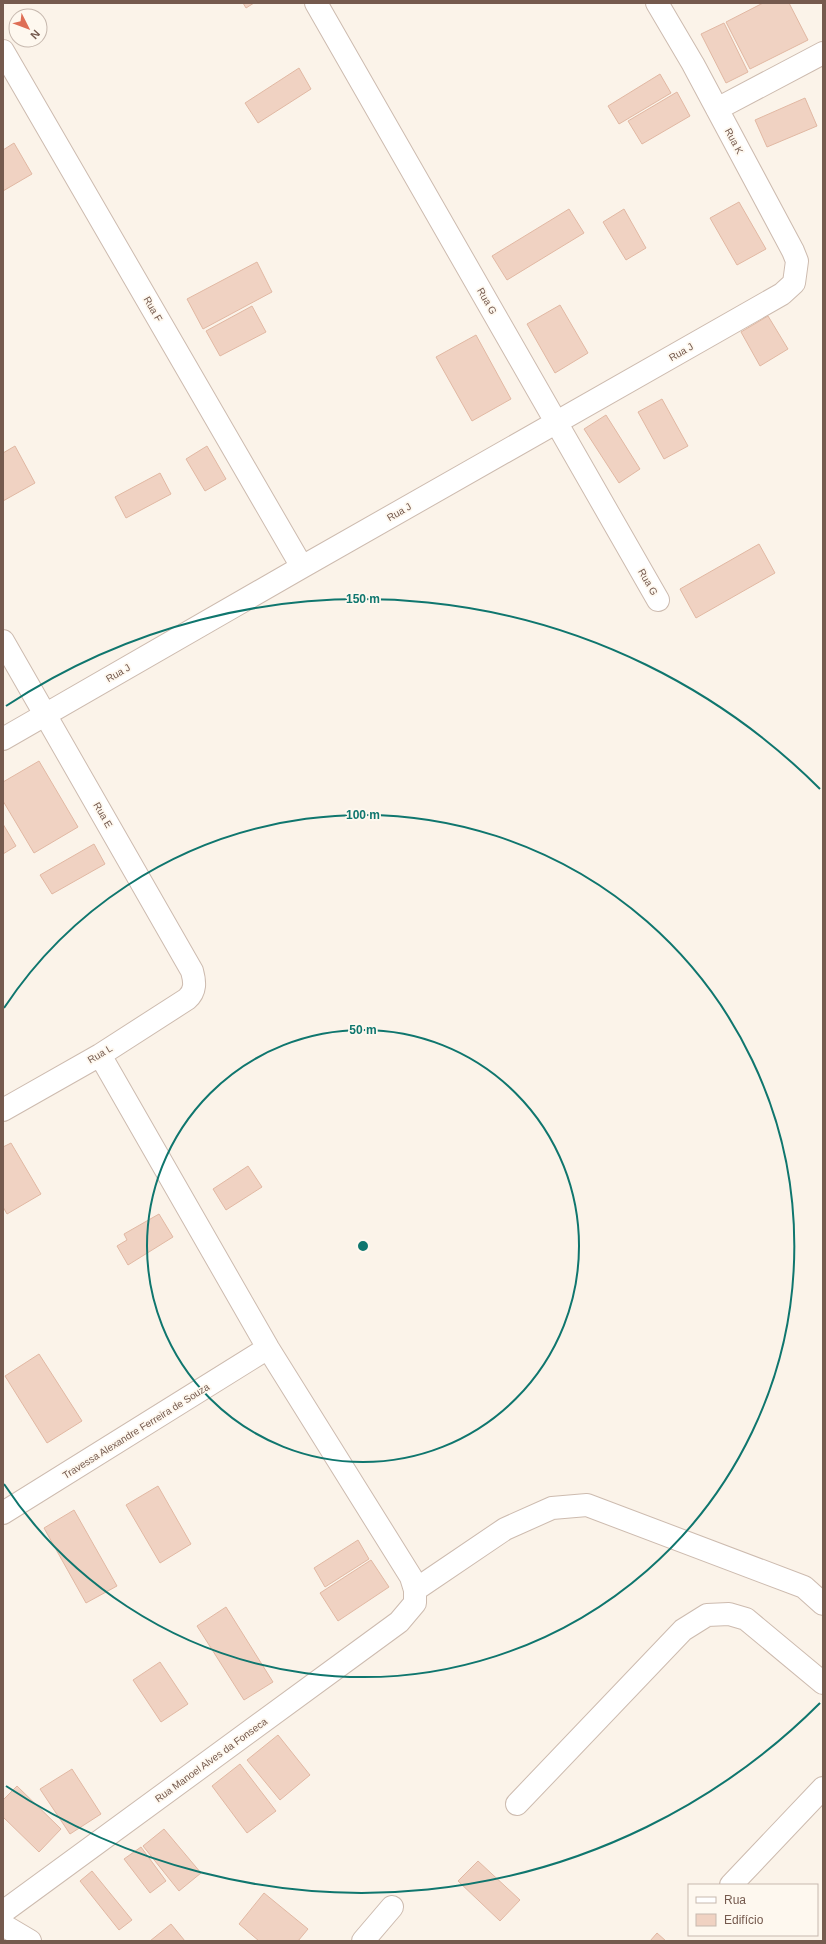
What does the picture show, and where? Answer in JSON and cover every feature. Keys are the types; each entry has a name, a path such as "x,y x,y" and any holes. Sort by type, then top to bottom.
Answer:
{"street":[{"name":"Rua G","path":"316,3 658,600"},
{"name":"Rua K","path":"657,3 717,109 793,251 797,260 794,283"},
{"name":"Rua F","path":"3,51 302,566"},
{"path":"717,109 823,53"},
{"name":"Rua J","path":"3,739 302,566 782,294 794,283"},
{"name":"Rua E","path":"3,641 192,971 194,984 193,993"},
{"name":"Rua L","path":"3,1110 100,1055 187,999 193,993"},
{"path":"100,1055 268,1348 411,1576 415,1597"},
{"name":"Travessa Alexandre Ferreira de Souza","path":"3,1513 268,1348"},
{"name":"Rua Manoel Alves da Fonseca","path":"3,1912 400,1622 415,1597 505,1529 552,1508 587,1505 804,1587 823,1604"},
{"path":"518,1804 683,1630 707,1615 729,1614 746,1619 823,1683"},
{"path":"732,1884 823,1788"},
{"path":"363,1941 392,1907"},
{"path":"3,1925 30,1941"}],"building":[{"path":"243,3 254,3 246,8"},
{"path":"763,3 789,3 808,40 750,69 726,22"},
{"path":"724,23 748,72 726,83 701,34"},
{"path":"299,68 311,89 258,123 245,103"},
{"path":"660,74 671,93 619,124 608,106"},
{"path":"677,92 690,116 642,144 628,121"},
{"path":"805,98 817,126 767,147 755,120"},
{"path":"14,143 32,174 3,191 3,150"},
{"path":"739,202 766,249 737,265 710,218"},
{"path":"569,209 584,233 507,280 492,256"},
{"path":"624,209 646,248 626,260 603,222"},
{"path":"257,262 272,292 203,329 187,299"},
{"path":"560,305 588,353 555,373 527,324"},
{"path":"252,306 266,332 220,356 206,331"},
{"path":"768,316 788,349 760,366 741,332"},
{"path":"476,335 511,399 472,421 436,357"},
{"path":"662,399 688,446 664,459 638,412"},
{"path":"606,415 640,469 619,483 584,429"},
{"path":"15,446 35,483 3,501 3,453"},
{"path":"207,446 226,479 205,491 186,459"},
{"path":"160,473 171,494 126,518 115,497"},
{"path":"759,544 775,573 696,618 680,589"},
{"path":"39,761 78,827 34,853 3,801 3,782"},
{"path":"3,824 16,846 3,854"},
{"path":"94,844 105,864 52,894 40,875"},
{"path":"11,1143 41,1194 7,1214 3,1207 3,1147"},
{"path":"248,1166 262,1187 226,1210 213,1189"},
{"path":"159,1214 173,1237 128,1265 117,1246 127,1240 124,1234"},
{"path":"39,1354 82,1421 47,1443 5,1376"},
{"path":"158,1486 191,1544 160,1563 126,1505"},
{"path":"74,1510 117,1586 86,1603 44,1528"},
{"path":"358,1540 369,1559 325,1587 314,1568"},
{"path":"371,1560 389,1587 338,1621 320,1593"},
{"path":"226,1607 273,1682 244,1700 197,1626"},
{"path":"160,1662 188,1704 161,1722 133,1680"},
{"path":"278,1735 310,1775 280,1800 247,1760"},
{"path":"240,1764 276,1811 247,1833 212,1786"},
{"path":"72,1769 101,1814 70,1834 40,1789"},
{"path":"17,1786 61,1829 39,1852 3,1817 3,1800"},
{"path":"164,1829 201,1873 179,1891 143,1846"},
{"path":"141,1847 166,1881 150,1893 124,1859"},
{"path":"478,1861 520,1900 500,1921 458,1881"},
{"path":"92,1871 132,1920 119,1930 80,1881"},
{"path":"264,1893 308,1929 298,1941 259,1941 239,1924"},
{"path":"171,1924 185,1941 150,1941"},
{"path":"657,1933 666,1941 650,1941"}]}
